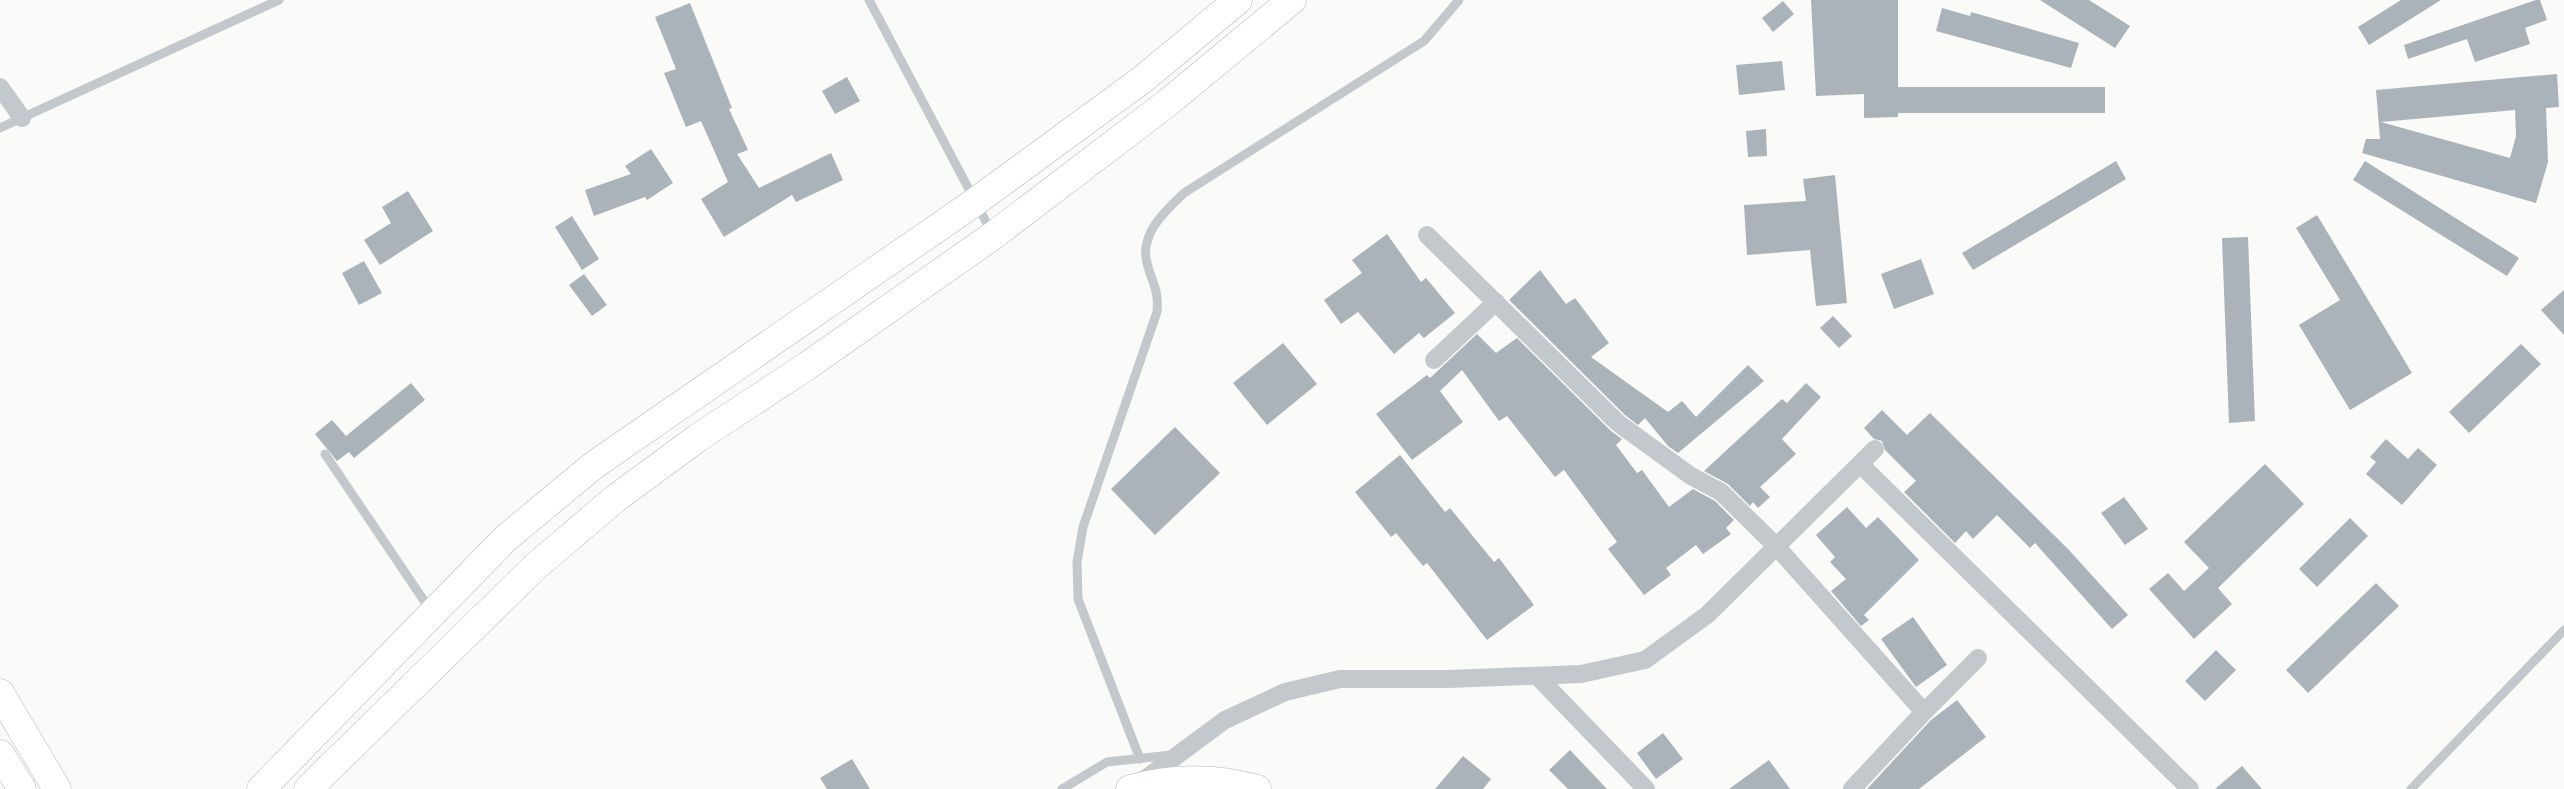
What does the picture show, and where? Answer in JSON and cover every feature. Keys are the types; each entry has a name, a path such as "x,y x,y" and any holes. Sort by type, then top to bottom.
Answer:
{"main road":[{"path":"261,789 506,538 594,465 975,202 1143,79 1238,0"},
{"path":"308,789 536,566 616,498 699,437 806,366 994,235 1166,104 1292,0"},
{"path":"0,693 57,789"},
{"path":"0,754 22,789"},
{"path":"1132,789 1156,782 1210,781 1257,789"}],"street":[{"path":"0,87 22,118"},
{"path":"1428,235 1618,423 1692,476 1721,492 1776,546 1924,712"},
{"path":"1434,360 1496,302"},
{"path":"1132,789 1225,720 1285,692 1340,679 1581,674 1645,660 1706,616 1875,450"},
{"path":"1860,464 2190,789"},
{"path":"1852,789 1978,658"},
{"path":"1537,676 1646,789"}],"lane":[{"path":"0,128 279,0"},
{"path":"869,0 994,235"},
{"path":"1140,758 1078,599 1077,562 1083,528 1157,312 1159,294 1146,261 1146,246 1151,230 1164,211 1184,193 1424,41 1459,0"},
{"path":"325,454 432,612"},
{"path":"2411,789 2564,630"},
{"path":"1062,789 1107,762 1178,754"}],"building":[{"path":"1811,0 1898,0 1898,87 2105,87 2105,113 1898,113 1898,117 1864,118 1864,94 1816,96"},
{"path":"2040,0 2089,0 2130,26 2115,48"},
{"path":"2401,0 2441,0 2369,45 2358,27"},
{"path":"2540,0 2547,20 2525,28 2530,44 2475,62 2467,39 2408,59 2404,45"},
{"path":"1783,1 1794,14 1773,32 1762,18"},
{"path":"690,3 732,108 729,109 748,150 737,154 759,188 831,153 843,180 796,202 792,195 724,237 701,199 728,182 701,121 686,127 664,73 676,69 655,17"},
{"path":"1942,8 1970,16 1971,12 2079,43 2071,68 1936,31"},
{"path":"1782,61 1785,90 1739,95 1736,65"},
{"path":"2557,74 2559,107 2546,108 2548,162 2536,203 2362,153 2366,139 2380,139 2376,90","holes":["2515,110 2516,136 2510,158 2381,122"]},
{"path":"847,77 860,101 835,114 822,91"},
{"path":"1766,129 1767,156 1748,157 1746,131"},
{"path":"651,149 673,183 647,200 645,197 594,216 585,190 631,174 625,166"},
{"path":"2116,161 2126,179 1973,270 1962,253"},
{"path":"2365,161 2519,258 2507,276 2353,180"},
{"path":"1835,175 1847,303 1816,306 1810,250 1747,255 1744,205 1806,201 1803,179"},
{"path":"408,191 433,231 380,265 364,240 391,223 382,207"},
{"path":"2317,215 2412,373 2350,410 2299,325 2340,300 2296,228"},
{"path":"572,216 599,259 582,270 555,227"},
{"path":"1387,234 1421,282 1426,278 1455,313 1424,338 1419,333 1394,354 1358,312 1341,324 1324,300 1362,273 1352,260"},
{"path":"2248,237 2255,421 2229,423 2222,238"},
{"path":"1921,259 1934,294 1894,309 1881,274"},
{"path":"364,261 382,293 359,305 342,273"},
{"path":"1540,270 1566,304 1575,298 1609,343 1591,357 1668,412 1682,401 1696,417 1748,365 1764,381 1678,453 1668,446 1645,418 1638,425 1625,415 1509,300"},
{"path":"584,274 607,305 592,316 569,285"},
{"path":"2564,290 2564,335 2541,310"},
{"path":"1833,316 1852,336 1839,348 1820,328"},
{"path":"1477,334 1496,353 1517,338 1611,431 1622,439 1616,445 1637,473 1642,470 1669,507 1693,489 1715,501 1734,520 1726,528 1731,534 1703,554 1696,545 1666,568 1671,575 1644,595 1608,549 1617,542 1564,470 1555,477 1507,416 1499,421 1462,370 1440,391 1463,422 1412,460 1376,414 1427,375 1430,378"},
{"path":"1283,343 1317,384 1267,425 1233,383"},
{"path":"2521,344 2541,364 2469,433 2449,412"},
{"path":"411,383 425,400 354,458 349,452 337,461 315,434 332,420 346,436"},
{"path":"1806,383 1821,397 1782,439 1796,454 1760,487 1770,497 1758,508 1753,502 1750,506 1728,484 1704,471 1782,399 1787,403"},
{"path":"1882,410 1907,435 1930,413 2068,549 2128,615 2112,629 2035,543 2030,548 1997,515 1973,539 1966,531 1955,543 1904,492 1916,481 1885,450 1882,441 1874,439 1864,428"},
{"path":"1175,427 1220,473 1155,535 1111,489"},
{"path":"2386,439 2408,459 2418,448 2437,465 2402,505 2366,474 2376,462 2370,457"},
{"path":"1400,455 1445,512 1450,508 1494,562 1499,558 1534,605 1487,640 1427,563 1423,566 1396,533 1391,537 1355,492"},
{"path":"2265,464 2304,504 2218,588 2232,604 2194,639 2149,589 2168,573 2184,591 2209,568 2184,542"},
{"path":"2124,497 2148,529 2125,545 2101,513"},
{"path":"1847,507 1866,528 1878,517 1919,560 1864,615 1869,620 1861,626 1831,591 1846,579 1830,562 1835,557 1816,535"},
{"path":"2350,518 2368,536 2317,587 2299,569"},
{"path":"2376,583 2399,606 2308,693 2286,670"},
{"path":"1913,617 1947,665 1916,687 1881,639"},
{"path":"2216,650 2236,670 2205,701 2185,681"},
{"path":"1957,700 1986,737 1919,789 1867,789 1931,720"},
{"path":"1663,733 1683,759 1656,779 1637,753"},
{"path":"1570,750 1607,789 1568,789 1549,770"},
{"path":"1463,756 1491,779 1483,789 1435,789"},
{"path":"852,759 870,789 827,789 820,778"},
{"path":"1769,760 1790,789 1729,789"},
{"path":"2242,766 2262,789 2215,789"}]}
